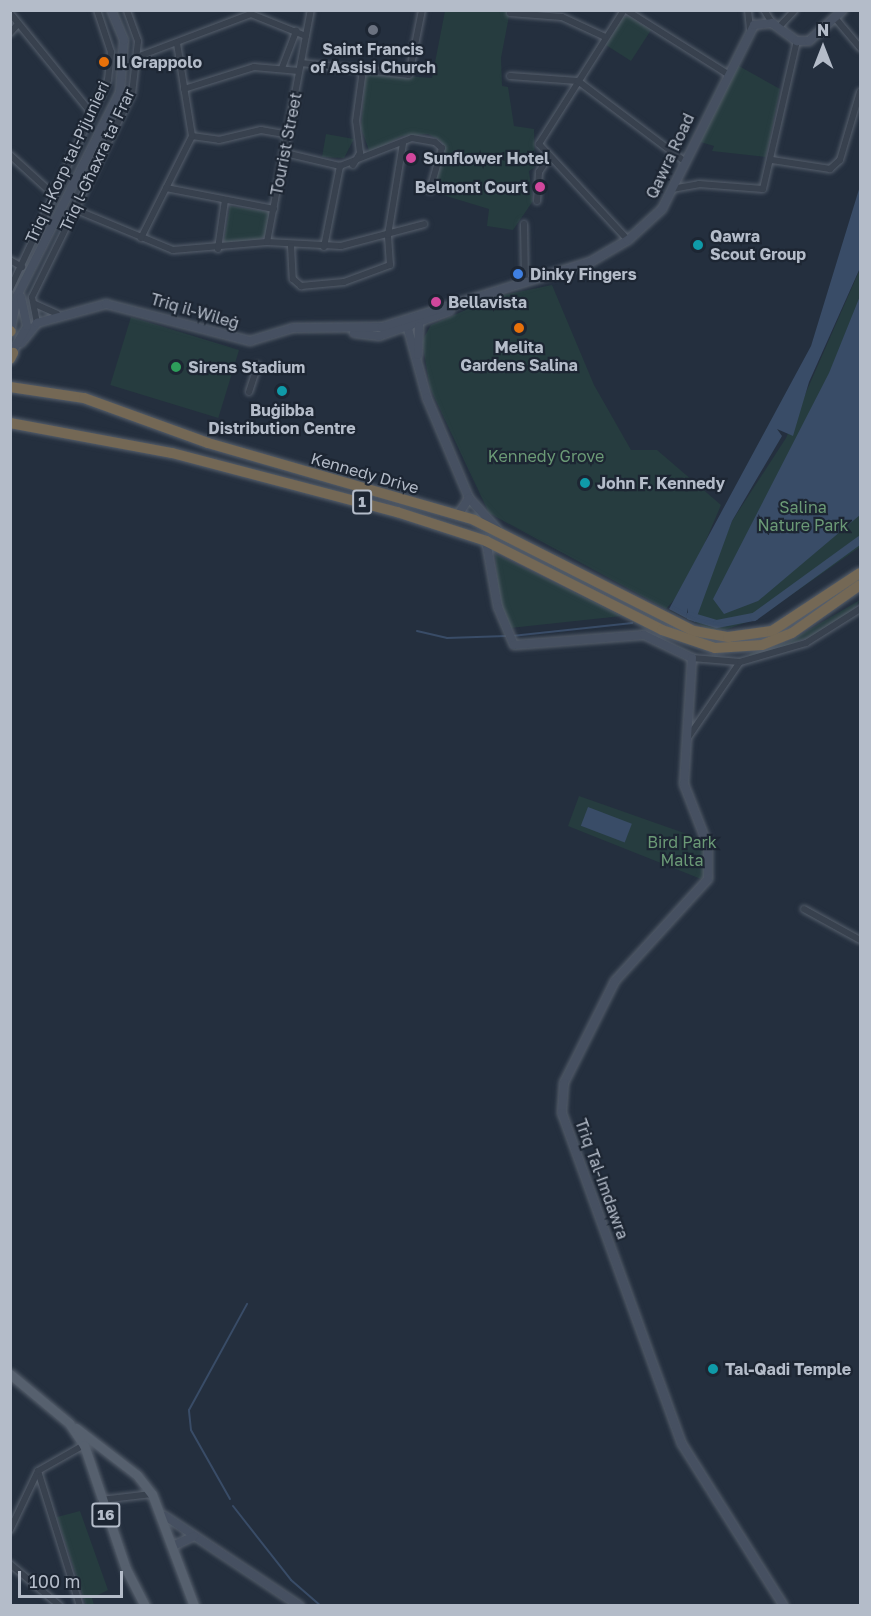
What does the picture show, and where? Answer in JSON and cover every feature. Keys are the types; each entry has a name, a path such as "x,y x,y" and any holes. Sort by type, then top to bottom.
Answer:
{"highway":[{"name":"Kennedy Drive","path":"13,384 84,398 208,443 458,515 497,529 694,631 728,637 772,631 861,573"},
{"path":"10,416 90,435"},
{"name":"Kennedy Drive","path":"10,423 90,435 337,494 486,541 686,641 715,648 762,645 807,625 861,585"}],"main road":[{"name":"16","path":"10,1374 137,1475 165,1516 194,1605"},
{"name":"16","path":"69,1423 84,1445 100,1500 145,1605"}],"street":[{"path":"10,289 92,114 111,65 97,10"},
{"name":"Triq il-Korp tal-Pijunieri","path":"11,332 22,289 120,92 124,40 111,10"},
{"name":"Triq l-Għaxra ta' Frar","path":"33,325 32,297 132,94 137,57 135,26 127,10"},
{"name":"Tourist Street","path":"267,242 311,10"},
{"path":"301,63 409,75 422,10"},
{"path":"628,240 548,158 539,144 543,132 625,10 726,73"},
{"path":"748,10 750,29 776,25 795,10"},
{"path":"764,10 776,25 797,42 808,42 836,19 843,10"},
{"path":"137,57 250,12 306,36"},
{"path":"510,13 562,17 605,37"},
{"path":"11,14 92,114"},
{"path":"836,19 861,48"},
{"path":"10,33 18,24"},
{"name":"Qawra Road","path":"475,299 592,261 628,240 654,219 672,189 683,160 750,29"},
{"name":"Tourist Street","path":"282,68 296,31"},
{"path":"672,189 699,184 763,189 772,160 797,42"},
{"path":"141,238 192,136 177,43"},
{"path":"184,89 254,67 299,71"},
{"path":"353,165 360,153 356,121 363,70"},
{"path":"510,76 566,84 578,81"},
{"path":"578,81 683,160"},
{"path":"772,160 830,169 840,160 861,92"},
{"path":"192,136 219,140 261,130 289,135"},
{"path":"285,153 340,166 353,165 412,138 442,148 430,190"},
{"path":"291,246 293,279 302,286 333,284 390,265 388,235 403,143"},
{"path":"10,155 13,165 54,195"},
{"path":"537,201 539,172 548,158"},
{"path":"324,246 340,166"},
{"path":"166,188 274,209"},
{"path":"218,249 225,200"},
{"path":"74,209 173,250 218,249 267,242 291,246 324,246 388,235 424,224"},
{"path":"524,224 525,281"},
{"path":"10,260 22,267"},
{"name":"Triq il-Korp tal-Pijunieri","path":"22,289 22,313 33,325"},
{"name":"Triq il-Wileġ","path":"11,332 57,314 125,306 250,341 293,328 351,331 379,336 475,299"},
{"path":"34,304 57,314"},
{"path":"414,324 420,379 469,498 497,529"},
{"name":"Triq il-Wileġ","path":"351,331 414,324"},
{"path":"11,356 33,325"},
{"path":"249,392 258,365"},
{"path":"458,515 469,498"},
{"path":"486,541 498,607 514,645 644,635 692,658 740,662 789,650 861,609"},
{"name":"Triq Tal-Imdawra","path":"692,658 684,783 708,846 708,879 615,981 564,1083 562,1113 682,1444 784,1605"},
{"path":"687,739 740,662"},
{"path":"804,909 861,940"},
{"path":"10,1530 38,1471 84,1445"},
{"path":"38,1471 80,1605"},
{"path":"29,1488 42,1488"},
{"path":"100,1500 152,1494"},
{"path":"165,1516 300,1605"},
{"path":"175,1545 195,1536"},
{"path":"10,1564 60,1605"}],"green space":[{"path":"445,11 510,11 501,58 502,86 508,87 514,126 534,129 535,167 529,171 533,201 513,230 487,226 489,209 433,192 445,147 440,140 428,134 402,136 370,153 361,128 366,73 432,78"},
{"path":"629,16 651,30 631,61 606,45 623,17"},
{"path":"737,65 780,89 766,157 712,151 714,146 697,141"},
{"path":"326,134 354,139 344,158 322,157"},
{"path":"230,206 270,212 265,236 255,243 223,246"},
{"name":"Salina Nature Park","path":"860,269 860,547 758,618 725,630 708,629 695,622 695,611 732,521 786,438"},
{"name":"Kennedy Grove","path":"552,285 594,385 631,450 657,450 721,505 687,585 666,609 489,513 430,388 422,341 431,325 498,296"},
{"name":"Sirens Stadium","path":"131,317 239,350 218,418 110,385"},
{"path":"495,554 622,616 510,628 500,605"},
{"path":"860,600 850,614 810,637 751,659 749,654 788,642"},
{"name":"Bird Park Malta","path":"579,796 704,840 707,872 701,879 568,826"},
{"path":"80,1511 108,1590 92,1598 94,1605 86,1605 57,1517"}],"water":[{"path":"860,186 860,268 809,382 793,436 777,429 782,436 732,521 695,622 688,618 688,608 686,618 669,609 811,346"},
{"name":"Salina Nature Park","path":"860,296 860,515 758,601 724,614 713,599 829,373"},
{"path":"588,807 632,824 625,843 581,826"}],"waterway":[{"path":"690,616 717,624 754,617 860,540"},
{"path":"512,636 632,623"},
{"path":"417,631 447,638 506,636"},
{"path":"230,1499 191,1430 189,1410 247,1304"},
{"path":"233,1506 291,1580 321,1606"}],"place":[{"name":"Saint Francis of Assisi Church","path":"373,30"},
{"name":"Il Grappolo","path":"104,62"},
{"name":"Sunflower Hotel","path":"411,158"},
{"name":"Belmont Court","path":"540,187"},
{"name":"Qawra Scout Group","path":"698,245"},
{"name":"Dinky Fingers","path":"518,274"},
{"name":"Bellavista","path":"436,302"},
{"name":"Melita Gardens Salina","path":"519,328"},
{"name":"Sirens Stadium","path":"176,367"},
{"name":"Buġibba Distribution Centre","path":"282,391"},
{"name":"John F. Kennedy","path":"585,483"},
{"name":"Tal-Qadi Temple","path":"713,1369"}]}
